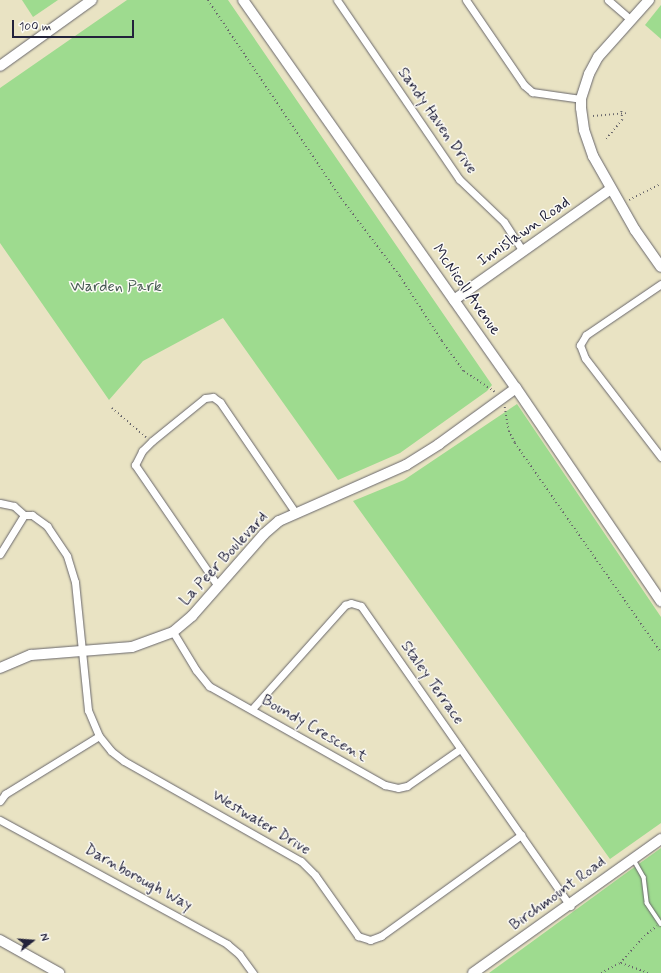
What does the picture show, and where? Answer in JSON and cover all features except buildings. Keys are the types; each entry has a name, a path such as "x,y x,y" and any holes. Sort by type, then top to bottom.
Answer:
{"street":[{"path":"0,66 92,0"},
{"name":"McNicoll Avenue","path":"243,0 516,388 661,601"},
{"name":"Sandy Haven Drive","path":"337,0 459,179 504,222 523,251"},
{"path":"466,0 528,88 539,93 581,99"},
{"path":"608,0 632,20"},
{"path":"649,0 598,57 589,74 581,99 582,119 588,143 620,206 661,267"},
{"name":"Innislawn Road","path":"454,300 611,189"},
{"path":"661,284 586,335 580,345 584,358 661,457"},
{"name":"La Peer Boulevard","path":"0,668 31,655 132,647 173,632 192,616 264,534 279,521 295,512 406,465 440,444 516,388"},
{"path":"218,586 135,465 142,451 152,441 205,398 213,397 220,402 295,512"},
{"name":"Westwater Drive","path":"0,503 14,506 24,515 32,515 47,526 67,556 75,582 88,710 99,736 111,751 124,761 301,861 316,875 358,936 370,940 381,936 521,835"},
{"path":"0,554 24,515"},
{"name":"Staley Terrace","path":"252,710 345,605 351,603 362,606 570,906"},
{"name":"Boundy Crescent","path":"173,632 196,670 209,686 385,785 398,788 407,786 460,749"},
{"path":"0,801 5,794 99,736"},
{"name":"Darnborough Way","path":"0,820 227,944 239,954 253,973"},
{"name":"Birchmount Road","path":"473,973 570,906 661,839"},
{"path":"0,940 59,973"}],"lane":[{"path":"633,859 644,877 647,903 661,924"}],"path":[{"path":"208,0 342,198 400,276 442,341 464,371 476,382 494,390"},
{"path":"606,138 622,120 621,110"},
{"path":"593,116 626,113"},
{"path":"620,206 661,184"},
{"path":"505,407 509,431 515,443 661,652"},
{"path":"112,408 152,441"},
{"path":"601,973 620,963 644,936 661,924"},
{"path":"620,963 649,973"}],"green space":[{"path":"22,0 58,0 33,17"},
{"name":"Warden Park","path":"127,0 228,0 492,385 487,391 400,453 338,480 223,318 143,361 109,400 0,243 0,88"},
{"path":"661,5 661,39 645,25"},
{"path":"517,404 661,617 661,823 610,859 353,501 404,480"},
{"path":"661,848 661,973 489,973 622,876"}]}
